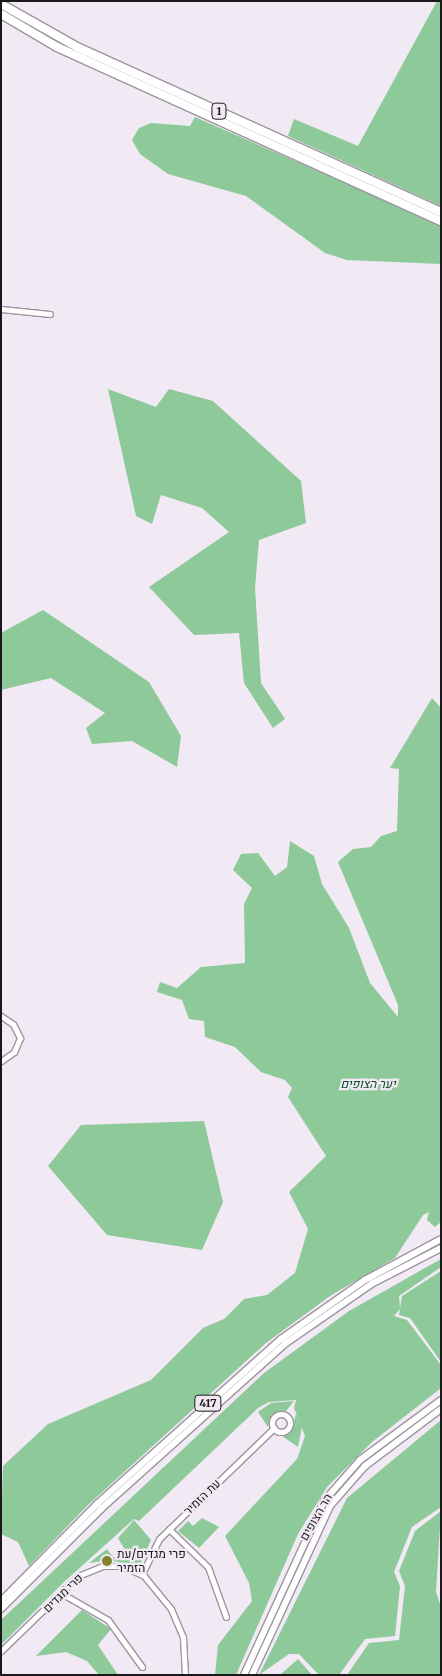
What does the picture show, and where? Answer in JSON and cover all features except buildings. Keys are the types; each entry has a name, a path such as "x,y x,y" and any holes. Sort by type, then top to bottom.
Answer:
{"highway":[{"name":"1","path":"1,4 77,48 441,212"},
{"name":"1","path":"1,14 57,47 441,221"}],"main road":[{"name":"417","path":"1,1601 97,1504 281,1339 365,1280 441,1239"},
{"name":"417","path":"1,1609 102,1508 286,1343 373,1283 441,1248"},
{"name":"הר הצופים","path":"244,1675 324,1501 360,1460 441,1400"},
{"name":"הר הצופים","path":"252,1675 318,1526 334,1501 365,1466 441,1409"}],"street":[{"path":"1,309 50,314"},
{"path":"1,1016 13,1024 20,1038 14,1052 1,1061"},
{"name":"עת הזמיר","path":"142,1574 152,1549 169,1529 274,1428"},
{"path":"169,1529 208,1567 226,1617"},
{"name":"פרי מגדים","path":"1,1651 86,1571 103,1566 122,1566 142,1574 161,1594 180,1627 185,1675"},
{"path":"61,1593 108,1620 142,1667"}],"green space":[{"path":"437,1 441,1 441,206 288,136 294,119 358,146"},
{"path":"195,117 441,225 441,264 347,260 325,253 246,196 168,174 140,154 132,140 139,128 151,123 190,126"},
{"path":"108,389 156,407 169,389 213,401 301,481 306,523 259,540 255,588 261,683 285,719 273,728 244,683 239,633 194,635 149,587 229,532 202,508 161,495 152,524 136,516"},
{"path":"43,610 149,682 181,736 177,767 132,741 92,744 86,728 105,713 51,678 1,690 1,633"},
{"name":"יער הצופים","path":"432,698 441,708 441,1222 435,1227 427,1220 429,1212 423,1215 395,1258 330,1296 266,1343 88,1505 29,1566 18,1542 1,1534 3,1466 48,1424 151,1380 203,1328 224,1319 244,1299 267,1295 295,1273 308,1229 289,1192 326,1156 288,1097 292,1088 285,1080 261,1072 235,1047 205,1037 204,1021 189,1019 182,1000 157,992 160,982 177,988 201,967 245,963 244,904 252,888 233,870 241,854 258,853 275,876 287,867 290,841 314,856 322,884 349,928 370,983 398,1017 398,1005 338,862 353,849 371,847 381,836 397,831 399,769 390,768"},
{"path":"204,1121 223,1202 202,1250 107,1235 48,1166 81,1125"},
{"path":"441,1259 441,1267 399,1296 400,1309 394,1316 407,1320 441,1365 441,1388 372,1442 327,1487 298,1534 236,1675 215,1675 218,1645 252,1601 249,1583 225,1536 297,1459 305,1436 294,1408 296,1400 269,1402 258,1408 139,1521 134,1519 64,1582 1,1645 1,1620 264,1373 349,1311"},
{"path":"441,1271 441,1362 410,1318 399,1315 402,1296"},
{"path":"294,1401 286,1411 273,1414 268,1427 258,1412 271,1403"},
{"path":"296,1414 302,1427 298,1447 282,1436 292,1429"},
{"path":"441,1420 441,1507 412,1527 394,1572 400,1586 395,1636 365,1639 339,1675 319,1675 299,1654 289,1654 259,1675 347,1498"},
{"path":"441,1511 436,1592 441,1607 441,1675 347,1675 369,1643 399,1640 405,1586 399,1571 415,1531"},
{"path":"202,1518 219,1527 199,1548 178,1531 188,1521 193,1526"},
{"path":"134,1520 151,1540 139,1567 109,1560 89,1563 107,1549 114,1558 125,1550 118,1538"},
{"path":"82,1610 111,1629 98,1645 118,1675 99,1675 87,1661 66,1652 36,1656"},
{"path":"298,1659 312,1675 280,1675"}],"place":[{"name":"פרי מגדים/עת הזמיר","path":"107,1561"}]}
